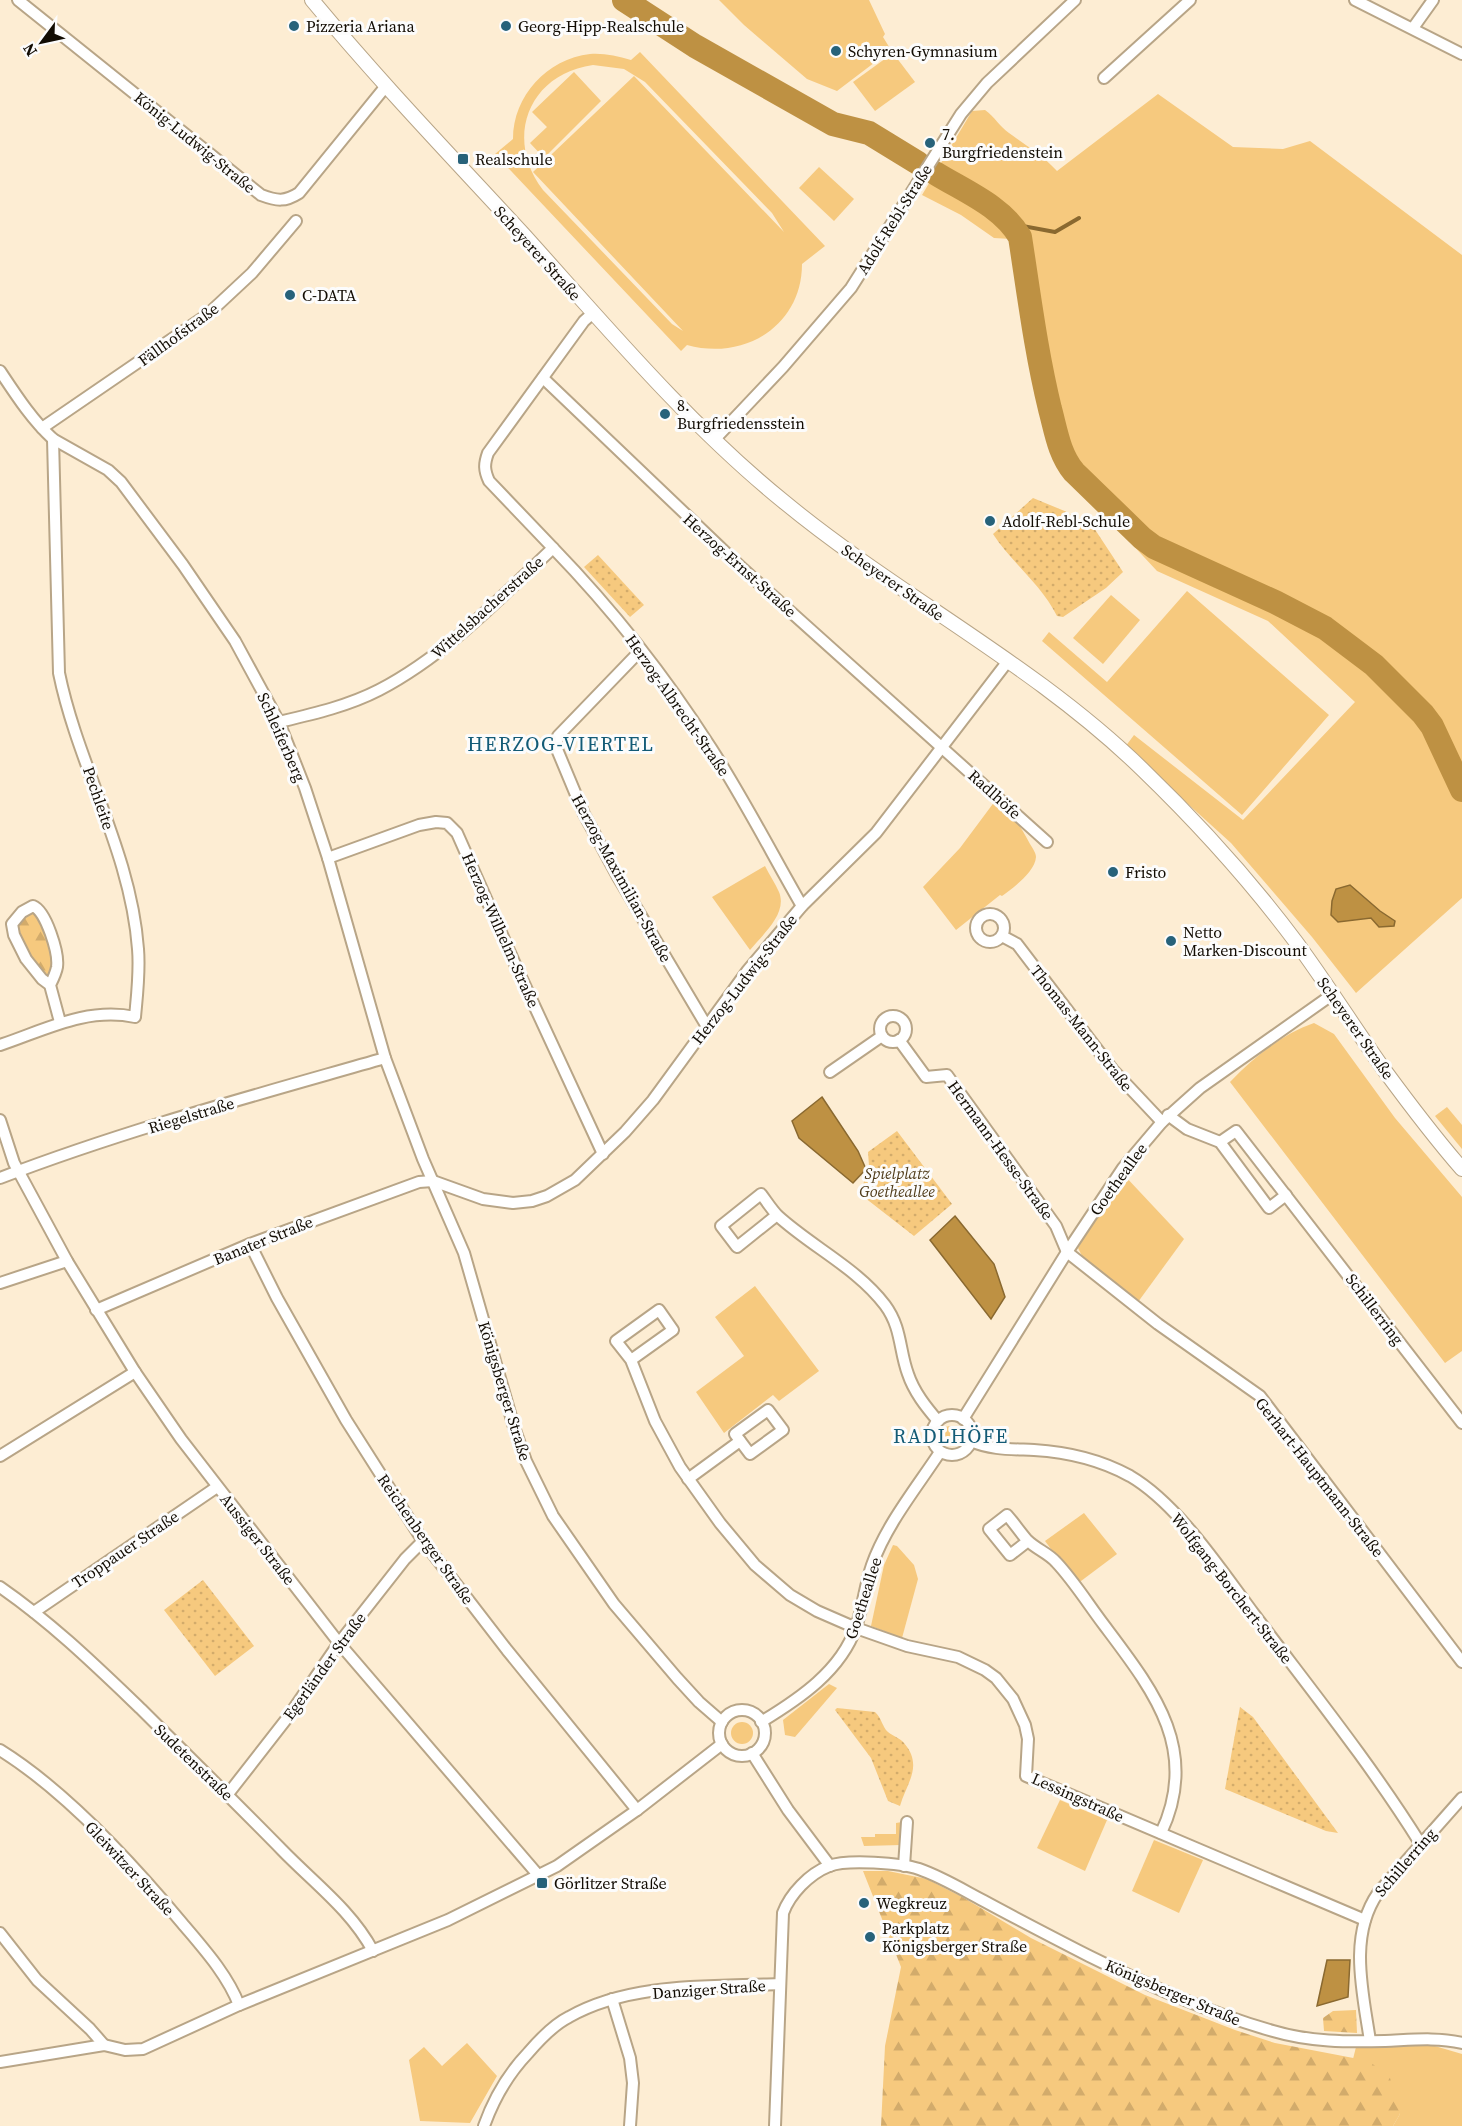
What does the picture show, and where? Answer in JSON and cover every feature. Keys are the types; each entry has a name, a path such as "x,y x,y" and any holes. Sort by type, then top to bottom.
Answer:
{"street":[{"name":"König-Ludwig-Straße","path":"18,0 261,195 276,200 288,200 299,193 386,86"},
{"name":"Scheyerer Straße","path":"312,0 386,86 593,313 714,440 752,475 845,550 1008,661 1097,728 1218,845 1296,942 1384,1070 1425,1125 1462,1169"},
{"name":"Adolf-Rebl-Straße","path":"714,440 783,367 851,288 961,114 980,91 1075,0"},
{"path":"1104,78 1190,0"},
{"path":"1355,0 1462,54"},
{"path":"1413,28 1433,0"},
{"name":"Fällhofstraße","path":"42,428 207,315 252,273 296,221"},
{"name":"Wittelsbacherstraße","path":"279,722 351,702 379,690 408,673 464,631 553,548 497,490 484,471 488,453 584,321 593,313"},
{"name":"Schleiferberg","path":"0,371 42,428 53,439 108,470 122,482 235,641 279,722 305,788 328,858 385,1058 433,1181"},
{"name":"Herzog-Ernst-Straße","path":"543,378 743,569 942,747"},
{"name":"Pechleite","path":"0,1046 60,1022 96,1015 135,1017 139,969 138,948 129,898 112,833 64,698 59,673 53,439"},
{"name":"Herzog-Albrecht-Straße","path":"553,548 600,597 666,683 712,749 802,906"},
{"name":"Herzog-Maximilian-Straße","path":"641,650 558,736 556,747 584,814 624,887 706,1025"},
{"name":"Herzog-Ludwig-Straße","path":"433,1181 483,1199 504,1203 523,1203 547,1196 575,1180 603,1154 653,1100 748,970 802,906 876,833 1008,661"},
{"name":"Radlhöfe","path":"942,747 1047,842"},
{"name":"Herzog-Wilhelm-Straße","path":"328,858 428,823 447,823 457,833 603,1154"},
{"path":"50,985 57,966 57,959 44,918 37,907 33,906 16,917 12,924 14,935 32,968 50,985 60,1022"},
{"name":"Thomas-Mann-Straße","path":"1002,936 1017,944 1119,1078 1165,1119"},
{"name":"Goetheallee","path":"963,1419 1067,1252 1123,1168 1165,1119 1200,1088 1333,994"},
{"name":"Hermann-Hesse-Straße","path":"830,1072 882,1035 880,1031 882,1022 890,1016 899,1018 904,1024 905,1033 899,1040 926,1077 947,1075 1056,1226 1067,1252"},
{"path":"882,1035 888,1041 899,1040"},
{"name":"Riegelstraße","path":"0,1178 199,1112 385,1058"},
{"name":"Schillerring","path":"1165,1119 1221,1142 1236,1131 1461,1421"},
{"name":"Aussiger Straße","path":"0,1120 18,1171 67,1261 135,1372 217,1486 339,1644 539,1876"},
{"path":"1221,1142 1269,1208 1286,1195"},
{"name":"Banater Straße","path":"96,1310 250,1244 419,1182 433,1181"},
{"name":"Königsberger Straße","path":"433,1181 464,1253 526,1461 549,1509 594,1577 634,1629 699,1702 722,1722"},
{"path":"777,1215 737,1247 720,1226 761,1194 777,1215 844,1267 885,1305 898,1329 912,1385 938,1421"},
{"name":"Reichenberger Straße","path":"250,1244 277,1298 346,1420 423,1540 507,1650 637,1810"},
{"name":"Gerhart-Hauptmann-Straße","path":"1067,1252 1158,1324 1260,1396 1462,1662"},
{"path":"0,1283 67,1261"},
{"path":"631,1360 673,1330 659,1310 616,1341 631,1360 659,1429 688,1479 737,1545 766,1576 801,1602 856,1628"},
{"path":"0,1456 135,1372"},
{"path":"952,1415 963,1419 970,1428 969,1446 959,1454 946,1455 940,1452 932,1440 932,1434 938,1421 952,1415"},
{"path":"688,1479 740,1441"},
{"name":"Wolfgang-Borchert-Straße","path":"971,1441 999,1449 1048,1451 1089,1459 1130,1476 1159,1498 1185,1525 1215,1563 1359,1752 1386,1789 1420,1843"},
{"name":"Goetheallee","path":"762,1722 797,1700 818,1682 847,1646 856,1628 872,1565 886,1534 940,1452"},
{"name":"Troppauer Straße","path":"34,1612 217,1486"},
{"name":"Egerländer Straße","path":"228,1794 288,1717 339,1644 405,1559 423,1540"},
{"path":"1028,1541 1059,1565 1138,1670 1162,1712 1170,1735 1176,1774 1172,1803 1161,1833"},
{"name":"Sudetenstraße","path":"0,1587 34,1612 95,1665 228,1794 350,1915 364,1933 373,1951"},
{"name":"Lessingstraße","path":"856,1628 907,1646 958,1657 985,1670 1004,1687 1020,1712 1028,1739 1026,1776 1365,1920"},
{"path":"740,1710 755,1714 762,1722 763,1742 752,1753 745,1755 732,1753 722,1744 719,1734 722,1722 730,1713 740,1710"},
{"path":"0,2062 104,2045 125,2050 144,2049 239,2005 448,1920 539,1876 599,1838 722,1744"},
{"name":"Gleiwitzer Straße","path":"0,1750 26,1767 73,1807 143,1878 215,1963 239,2005"},
{"path":"752,1753 788,1810 830,1866 794,1893 786,1906 781,1922 775,2126"},
{"name":"Schillerring","path":"1370,2041 1360,1966 1365,1920 1378,1893 1462,1798"},
{"path":"904,1866 907,1822"},
{"name":"Königsberger Straße","path":"830,1866 860,1863 917,1869 943,1879 1149,1985 1234,2020 1276,2032 1311,2039 1370,2041 1438,2039 1462,2043"},
{"path":"0,1933 36,1980 90,2029 104,2045"},
{"name":"Danziger Straße","path":"484,2126 502,2086 514,2068 534,2046 567,2018 612,1999 663,1989 779,1984"},
{"path":"612,1999 630,2058 633,2083 630,2126"}],"green space":[{"path":"719,0 869,0 885,34 883,37 891,50 837,91 807,79 744,25"},
{"path":"640,52 825,246 802,264 799,286 792,305 781,321 766,334 748,343 729,348 708,349 687,345 681,351 495,154 513,139 519,108 535,82 560,63 590,54 610,55 631,60","holes":["593,65 624,69 645,82 772,213 784,232 634,76 533,172 683,331 672,324 543,190 531,170 525,150 525,130 529,112 538,95 552,81 571,71"]},
{"path":"893,53 915,82 875,111 853,82"},
{"path":"574,72 601,101 544,158 530,143 547,127 532,112"},
{"path":"1158,94 1233,147 1283,149 1310,141 1462,255 1462,898 1356,993 1312,937 1231,843 1125,747 1134,735 1243,820 1355,702 1268,621 1157,571 1062,469 1011,239 994,238 961,215 922,195 972,111 985,110 1006,131 1040,155 1057,171","holes":["1359,892 1395,921 1371,918 1338,922"]},
{"path":"819,167 854,199 834,221 799,188"},
{"path":"1033,498 1067,512 1094,528 1123,572 1106,588 1063,617 1057,616 1043,594 993,534"},
{"path":"598,555 644,605 630,617 584,567"},
{"path":"1187,591 1329,715 1242,815 1042,641 1049,632 1107,682"},
{"path":"1111,595 1140,620 1103,664 1073,638"},
{"path":"995,801 1019,825 1035,852 1035,863 1028,874 1017,884 956,930 923,887 960,848"},
{"path":"765,866 779,892 780,908 772,924 750,950 712,897"},
{"path":"33,906 57,959 50,985 19,946 16,917"},
{"path":"1314,1023 1334,1034 1395,1118 1462,1197 1462,1351 1445,1363 1230,1082 1269,1047 1291,1033"},
{"path":"1447,1107 1462,1125 1462,1149 1435,1116"},
{"name":"Spielplatz Goetheallee","path":"897,1131 952,1204 914,1236 860,1194 869,1166 868,1152"},
{"path":"1124,1175 1184,1239 1138,1302 1082,1256 1078,1248 1104,1203"},
{"path":"755,1286 819,1371 779,1401 773,1395 724,1433 696,1392 744,1356 715,1317"},
{"path":"950,1426 957,1429 960,1436 957,1443 950,1446 943,1443 940,1436 943,1429"},
{"path":"1084,1513 1117,1554 1077,1584 1045,1541"},
{"path":"893,1545 897,1546 914,1565 918,1579 902,1638 871,1626 884,1565"},
{"path":"203,1580 254,1646 215,1676 164,1610"},
{"path":"829,1684 837,1688 795,1737 785,1735 783,1720"},
{"path":"1240,1707 1253,1717 1338,1833 1326,1831 1225,1789"},
{"path":"837,1708 875,1712 886,1730 902,1741 910,1751 913,1759 912,1775 900,1806 888,1801 871,1758 835,1710"},
{"path":"742,1722 750,1725 753,1733 750,1741 742,1744 734,1741 731,1733 734,1725"},
{"path":"1060,1800 1107,1820 1085,1871 1037,1848"},
{"path":"902,1822 901,1845 864,1846 861,1837 896,1834 896,1823"},
{"path":"1154,1840 1203,1860 1179,1913 1132,1891"},
{"path":"863,1871 888,1871 927,1879 1031,1938 1145,1995 1235,2030 1275,2043 1369,2061 1390,2078 1400,2114 1393,2126 881,2126 885,2046 901,1967"},
{"path":"1356,2010 1357,2033 1324,2031 1323,2018 1333,2011"},
{"path":"467,2043 497,2076 470,2123 420,2121 409,2060 424,2047 442,2066"},
{"path":"1428,2044 1462,2054 1462,2126 1393,2126 1400,2114 1353,2059 1356,2047"}],"shaded area":[{"path":"1350,885 1395,921 1394,926 1379,927 1371,918 1338,922 1331,915 1332,901 1336,889"},
{"path":"822,1097 858,1151 866,1169 853,1183 799,1138 792,1121"},
{"path":"955,1216 994,1264 1005,1297 991,1319 930,1240"},
{"path":"1327,1960 1350,1960 1348,1997 1317,2006"}],"waterway":[{"path":"624,0 695,46 833,124 869,133 918,163"},
{"path":"935,173 993,208 1003,216 1020,237 1045,388 1059,442 1074,472 1154,547 1275,602 1325,628 1374,665 1432,726 1462,790"},
{"path":"1012,224 1055,232 1079,218"}],"place":[{"name":"Pizzeria Ariana","path":"294,26"},
{"name":"Georg-Hipp-Realschule","path":"506,26"},
{"name":"Schyren-Gymnasium","path":"836,51"},
{"name":"7. Burgfriedenstein","path":"930,143"},
{"name":"Realschule","path":"463,159"},
{"name":"C-DATA","path":"290,295"},
{"name":"8. Burgfriedensstein","path":"665,414"},
{"name":"Adolf-Rebl-Schule","path":"990,521"},
{"name":"Fristo","path":"1113,872"},
{"name":"Netto Marken-Discount","path":"1171,941"},
{"name":"Görlitzer Straße","path":"542,1883"},
{"name":"Wegkreuz","path":"864,1903"},
{"name":"Parkplatz Königsberger Straße","path":"870,1937"}],"district":[{"name":"HERZOG-VIERTEL","path":"561,744"},
{"name":"RADLHÖFE","path":"951,1436"}]}
